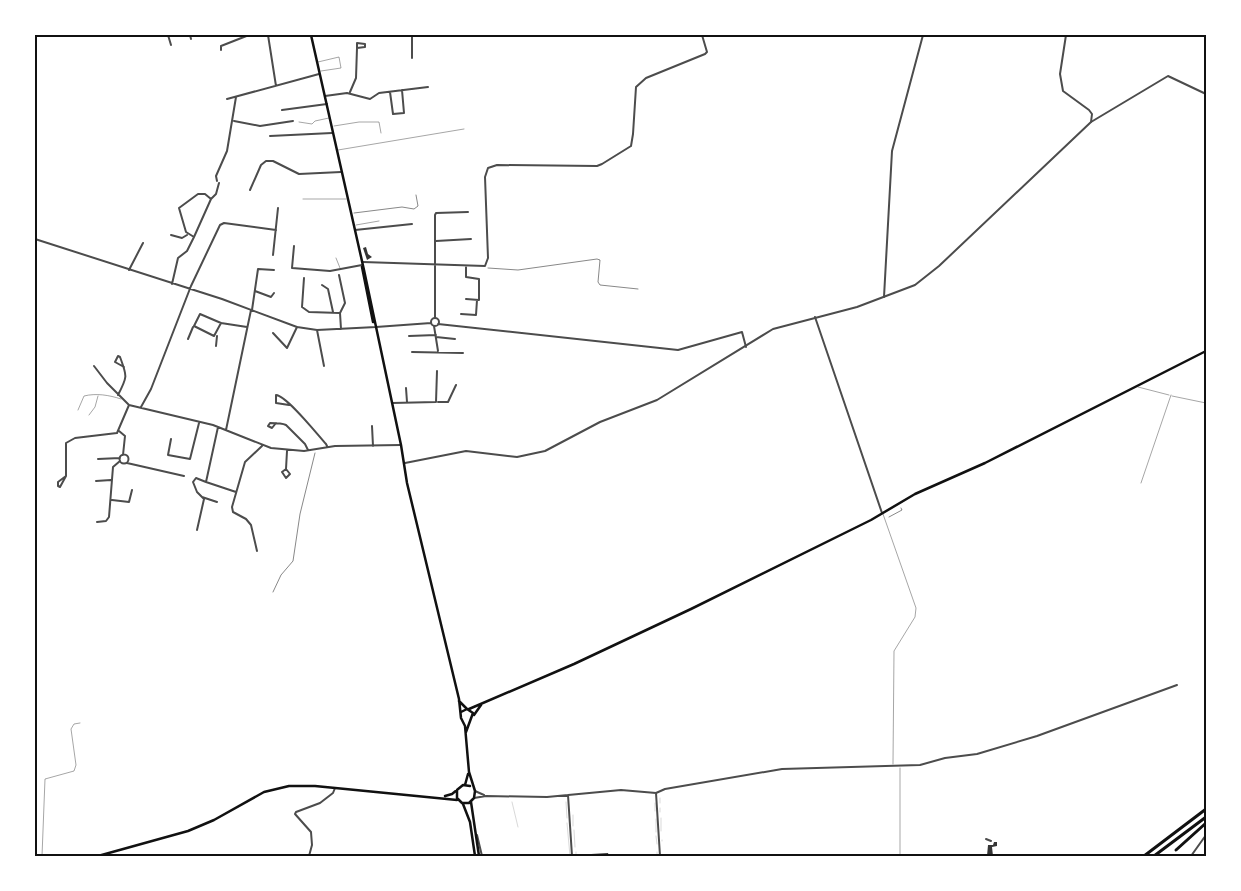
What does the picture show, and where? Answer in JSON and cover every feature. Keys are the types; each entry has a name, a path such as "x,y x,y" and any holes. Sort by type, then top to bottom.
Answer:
{"highway":[{"path":"1144,856 1206,810"},
{"path":"1154,856 1206,817"},
{"path":"1176,850 1206,823"}],"main road":[{"path":"311,35 352,214 372,320 376,327 402,445 403,463 423,557 464,721 469,772 474,798 471,802 462,803"},
{"path":"461,713 691,609 921,491 985,463 1206,351"},
{"path":"459,699 474,714"},
{"path":"466,736 470,721 484,702"},
{"path":"464,721 470,721"},
{"path":"442,797 465,785 469,772"},
{"path":"98,856 202,825 270,790 300,785 458,800 462,803 470,822 475,856"},
{"path":"465,785 472,787"},
{"path":"457,790 458,800"},
{"path":"471,802 480,856"}],"street":[{"path":"168,35 171,45"},
{"path":"190,35 191,39"},
{"path":"221,50 221,46 249,35"},
{"path":"268,35 276,86"},
{"path":"412,35 412,58"},
{"path":"294,246 292,268 330,271 361,264 436,263 485,266 488,258 485,177 488,168 497,165 597,166 628,149 634,134 636,86 646,78 705,54 707,52 702,35"},
{"path":"884,297 892,151 923,35"},
{"path":"1066,35 1060,74 1063,91 1092,114 1091,122"},
{"path":"349,93 356,78 357,48"},
{"path":"228,99 320,73"},
{"path":"403,463 466,451 517,457 545,451 600,422 657,400 746,347 773,328 857,307 915,285 930,275 1091,122 1168,76 1206,94"},
{"path":"325,96 349,93 370,100 379,93 428,87"},
{"path":"390,92 392,114 396,115 404,113 402,90"},
{"path":"172,284 178,258 188,251 210,199 216,196 218,182 216,176 227,151 236,97"},
{"path":"282,110 327,104"},
{"path":"233,121 254,125 293,121"},
{"path":"270,136 334,133"},
{"path":"250,190 261,165 266,161 274,161 299,174 342,172"},
{"path":"194,238 187,234 180,206 200,194 207,195 210,199"},
{"path":"274,255 278,208"},
{"path":"438,324 436,318 436,213 468,212"},
{"path":"141,407 151,388 208,245 221,224 276,230"},
{"path":"355,230 412,224"},
{"path":"171,234 182,238 187,234"},
{"path":"35,239 252,310 297,327 317,330 431,323 434,326 438,352"},
{"path":"436,241 471,239"},
{"path":"129,270 143,243"},
{"path":"461,314 476,315 481,282 479,279 465,276 466,266"},
{"path":"226,430 252,310 258,269 274,270"},
{"path":"339,275 345,304 340,313 341,329"},
{"path":"304,278 302,307 309,312 340,313"},
{"path":"322,285 328,290 333,312"},
{"path":"255,291 272,298 274,292"},
{"path":"466,299 477,300"},
{"path":"188,338 200,314 221,323 247,327"},
{"path":"815,317 882,512"},
{"path":"431,323 432,319 436,318"},
{"path":"216,346 217,334 221,323"},
{"path":"434,326 438,324 678,350 742,332 746,347"},
{"path":"194,326 213,335 217,334"},
{"path":"273,333 287,348 297,327"},
{"path":"317,330 324,366"},
{"path":"409,336 436,336 455,339"},
{"path":"412,352 463,353"},
{"path":"118,395 127,378 124,367 120,357 118,356 115,362 124,367"},
{"path":"94,366 118,395 129,405 218,427 262,445 287,450 402,445"},
{"path":"436,402 438,371"},
{"path":"392,403 448,402 456,385"},
{"path":"406,388 408,402"},
{"path":"289,405 276,403 276,396 283,398 327,447"},
{"path":"66,476 64,450 68,442 74,438 117,433 129,405"},
{"path":"171,439 167,454 172,457 190,459 199,422"},
{"path":"276,423 286,425 305,444 308,450"},
{"path":"372,426 373,446"},
{"path":"206,482 218,427"},
{"path":"97,522 106,521 108,518 114,464 123,455 125,436 119,431"},
{"path":"257,550 251,525 246,519 233,512 236,492 245,462 261,449 262,445"},
{"path":"286,469 287,450"},
{"path":"123,455 128,457 127,463"},
{"path":"98,459 120,460 123,464 127,463 184,476"},
{"path":"197,530 204,499 195,489 193,480 196,478 236,492"},
{"path":"96,482 112,480"},
{"path":"111,500 129,502 132,490"},
{"path":"202,497 217,502"},
{"path":"474,798 486,796 547,798 621,790 656,793 665,789 782,769 900,766 977,754 1011,744 1177,685"},
{"path":"309,856 312,832 295,814 303,808 320,803 335,788"},
{"path":"474,791 486,796"},
{"path":"656,793 660,856"},
{"path":"568,795 572,856"},
{"path":"1191,856 1206,835"},
{"path":"986,839 990,841"}],"lane":[{"path":"317,62 339,57 340,68 320,73"},
{"path":"299,122 312,124 317,120 330,118"},
{"path":"332,127 359,122 380,122 381,133"},
{"path":"338,150 464,129"},
{"path":"303,199 348,199"},
{"path":"354,225 378,221"},
{"path":"336,258 340,269"},
{"path":"1137,387 1206,403"},
{"path":"78,410 84,396 98,395 122,399"},
{"path":"89,415 95,407 98,395"},
{"path":"1141,483 1171,395"},
{"path":"882,512 916,608 915,617 894,651 893,766"},
{"path":"42,856 45,779 74,770 76,765 71,729 74,724 80,723"},
{"path":"900,766 900,856"}],"path":[{"path":"352,214 402,207 414,209 418,206 416,195"},
{"path":"485,266 518,270 597,259 601,264 598,282 600,285 638,288"},
{"path":"273,592 281,574 293,561 315,448"}],"building":[{"path":"366,247 368,254 372,257 367,260 363,248"},
{"path":"994,842 997,842 997,846 992,847 993,856 987,856 988,845 993,845"},
{"path":"608,853 609,856 591,856 591,854"}],"waterway":[{"path":"660,798 660,803"},
{"path":"512,802 518,827"},
{"path":"566,802 567,818"},
{"path":"655,803 655,811"},
{"path":"573,815 573,826"},
{"path":"661,818 661,831"},
{"path":"656,819 656,832"},
{"path":"567,823 570,856"},
{"path":"574,830 575,847"},
{"path":"656,836 657,844"}]}
